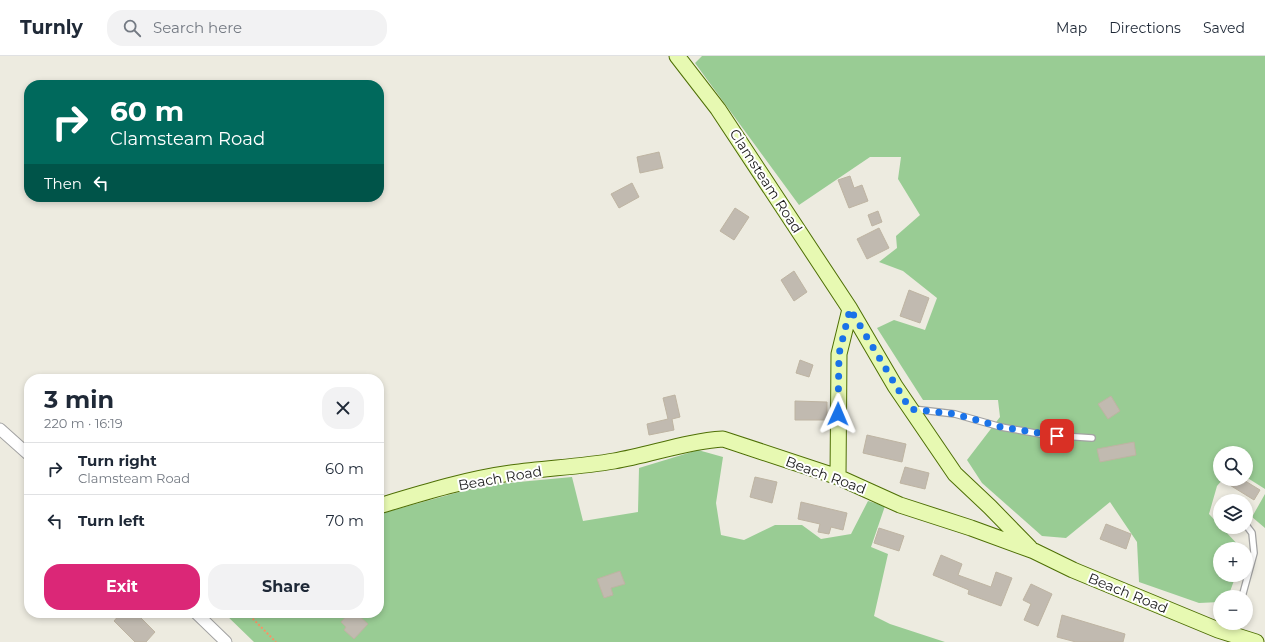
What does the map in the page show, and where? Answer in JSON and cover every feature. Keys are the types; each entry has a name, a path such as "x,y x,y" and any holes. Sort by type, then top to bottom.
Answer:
{"street":[{"name":"Clamsteam Road","path":"678,56 718,109 850,309 910,409 955,474 1034,551"},
{"path":"838,477 839,354 850,309"},
{"path":"0,429 24,451"},
{"name":"Beach Road","path":"384,504 427,491 511,473 597,464 631,458 709,440 723,439 838,477 900,505 971,528 1034,551 1074,570 1213,621"},
{"path":"201,618 226,642"},
{"name":"Beach Road","path":"1236,630 1256,642"}],"lane":[{"path":"910,409 955,414 1001,427 1046,435 1092,438"},
{"path":"1244,590 1254,553 1252,534"}],"path":[{"path":"252,618 276,642"}],"green space":[{"path":"702,56 1265,56 1265,489 1253,481 1253,446 1213,446 1213,486 1217,486 1215,494 1213,494 1209,514 1213,518 1213,534 1228,534 1235,542 1213,542 1213,582 1233,582 1231,590 1213,590 1213,602 1199,603 1139,582 1137,542 1110,502 1066,538 1042,536 982,483 967,460 1000,417 998,400 923,400 877,328 894,320 925,330 937,298 903,271 879,262 897,248 896,236 920,215 898,179 901,157 870,157 799,205 695,63"},
{"path":"698,450 723,457 716,503 721,535 744,540 775,525 802,525 821,539 851,534 868,501 885,506 871,547 888,554 874,616 890,624 945,642 254,642 229,618 384,618 384,513 485,485 572,477 583,521 638,512 639,468"},
{"path":"1265,494 1265,528 1253,518"}],"building":[{"path":"659,152 663,168 640,173 637,157"},
{"path":"850,176 854,188 862,185 868,201 849,208 838,180"},
{"path":"632,183 639,197 619,208 611,194"},
{"path":"735,208 749,217 734,240 720,231"},
{"path":"878,211 882,222 872,226 868,215"},
{"path":"879,228 889,248 867,259 857,239"},
{"path":"794,271 807,292 794,301 781,280"},
{"path":"909,290 929,298 920,323 900,316"},
{"path":"800,360 813,365 809,377 796,373"},
{"path":"675,395 680,417 672,419 674,430 649,435 647,424 668,419 663,398"},
{"path":"1111,396 1120,411 1108,419 1098,404"},
{"path":"795,401 827,402 827,420 795,420"},
{"path":"867,435 906,444 902,462 863,453"},
{"path":"1134,442 1136,455 1100,462 1097,449"},
{"path":"905,467 929,473 925,489 900,483"},
{"path":"755,477 777,482 772,503 750,497"},
{"path":"1231,486 1253,486 1260,490 1254,500 1253,494 1244,494"},
{"path":"801,502 847,513 843,530 831,527 829,534 818,532 820,524 798,519"},
{"path":"1106,524 1131,534 1126,549 1100,539"},
{"path":"879,528 904,536 899,551 874,543"},
{"path":"941,555 962,564 958,575 991,587 996,572 1012,578 1001,606 968,594 969,590 933,575"},
{"path":"620,571 625,584 611,588 613,595 604,598 597,579"},
{"path":"1031,584 1052,594 1038,626 1024,620 1031,604 1023,600"},
{"path":"1062,615 1125,634 1123,642 1076,642 1057,637"},
{"path":"117,618 141,618 155,632 146,642 135,642 114,621"},
{"path":"345,618 361,618 368,624 354,639 344,630 346,627 341,622"}],"route":[{"path":"838,414 839,354 850,309 910,409 955,414 1001,427 1057,436"}]}
